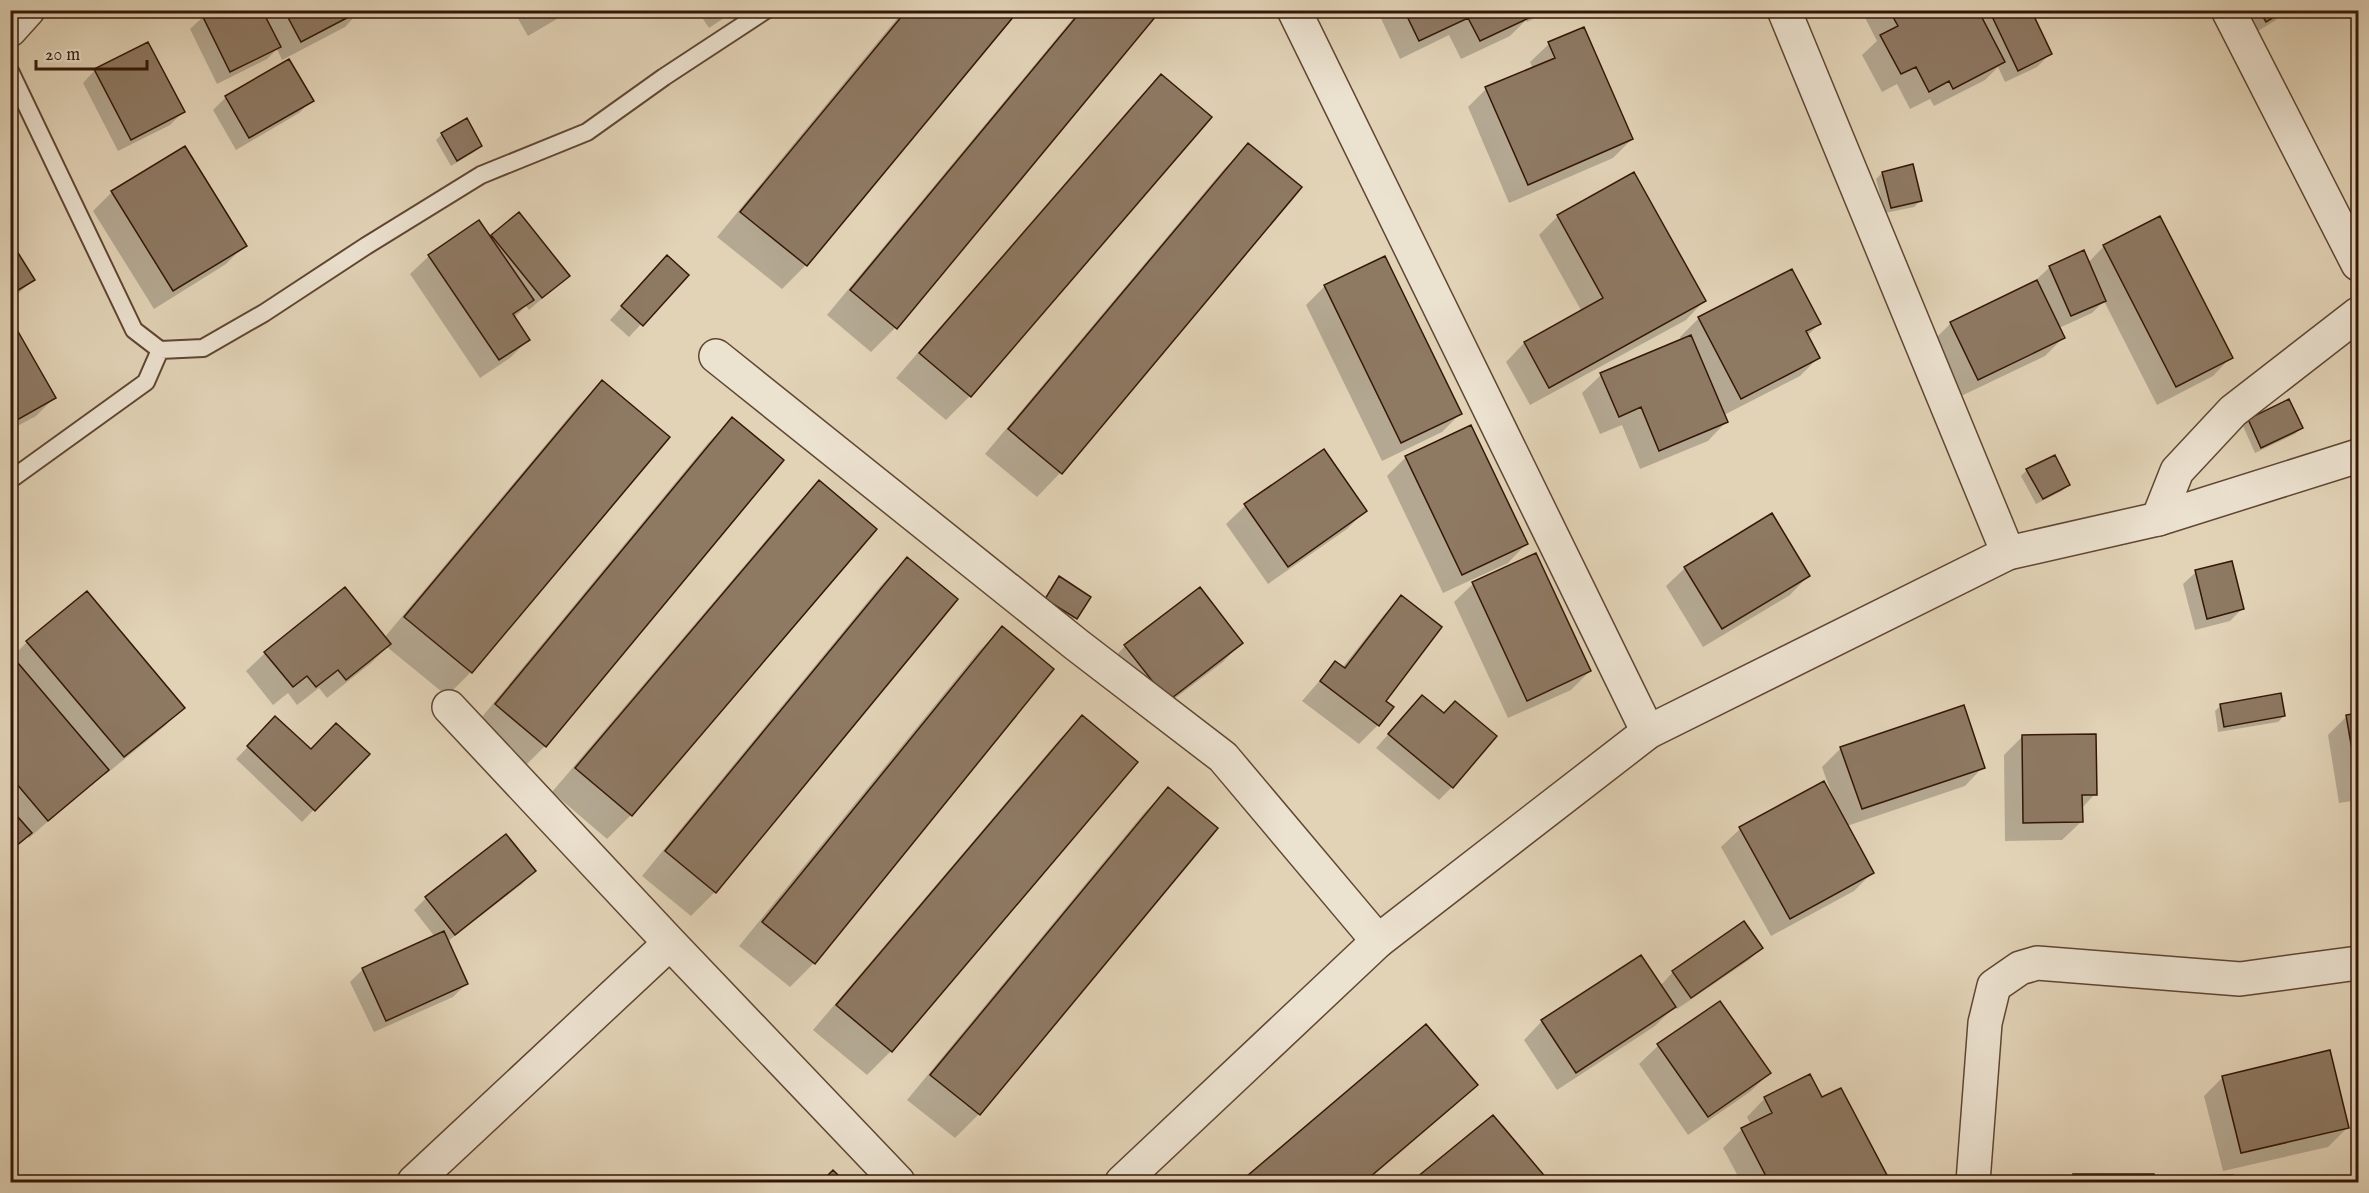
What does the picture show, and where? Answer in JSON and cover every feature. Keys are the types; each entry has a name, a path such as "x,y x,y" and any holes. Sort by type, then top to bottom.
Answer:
{"street":[{"path":"10,30 28,10"},
{"path":"1294,10 1648,732"},
{"path":"1784,10 2008,553"},
{"path":"2228,10 2358,264"},
{"path":"2158,519 2177,471 2233,411 2358,314"},
{"path":"716,356 1068,638 1222,757 1378,940"},
{"path":"1122,1182 1378,940 1648,732 2008,553 2158,519 2358,456"},
{"path":"449,707 898,1182"},
{"path":"414,1182 670,943"},
{"path":"1973,1182 1985,1023 1994,986 2020,968 2037,963 2240,979 2358,963"}],"lane":[{"path":"10,71 134,330 160,351 203,348 264,313 366,246 481,175 586,132 766,10"},
{"path":"10,480 146,382 160,351"}],"building":[{"path":"212,10 262,10 281,47 230,72 202,15"},
{"path":"284,10 362,10 301,42"},
{"path":"907,10 1019,10 807,266 740,212"},
{"path":"1082,10 1161,10 897,329 850,290"},
{"path":"1404,10 1527,10 1531,17 1480,41 1468,18 1419,41"},
{"path":"1889,10 1978,10 2005,62 1953,89 1949,81 1929,92 1916,67 1901,74 1880,35 1898,26"},
{"path":"1989,10 2031,10 2052,54 2018,71"},
{"path":"2259,10 2286,10 2266,22"},
{"path":"1584,27 1633,139 1528,185 1485,87 1555,58 1548,42"},
{"path":"148,42 185,112 131,140 94,69"},
{"path":"289,59 314,101 249,138 225,96"},
{"path":"1161,74 1212,117 971,397 919,353"},
{"path":"467,118 482,146 457,161 441,133"},
{"path":"1248,143 1302,187 1062,474 1008,429"},
{"path":"185,146 247,246 173,291 111,191"},
{"path":"1913,164 1922,201 1891,208 1882,172"},
{"path":"1634,172 1706,301 1549,388 1524,342 1603,298 1557,215"},
{"path":"519,212 570,276 542,298 491,235"},
{"path":"2160,216 2233,358 2176,387 2103,245"},
{"path":"479,220 534,300 513,314 530,340 499,360 428,255"},
{"path":"10,240 35,280 10,295"},
{"path":"2084,250 2106,301 2071,316 2049,266"},
{"path":"667,255 689,275 643,326 621,306"},
{"path":"1385,256 1462,414 1401,443 1324,285"},
{"path":"1792,269 1821,324 1806,331 1820,358 1741,399 1698,317"},
{"path":"2037,280 2065,338 1978,380 1950,322"},
{"path":"12,321 56,398 10,424 10,322"},
{"path":"1691,335 1728,422 1659,451 1641,407 1619,417 1600,373"},
{"path":"602,380 670,437 472,673 404,617"},
{"path":"2289,399 2303,428 2261,448 2248,419"},
{"path":"732,417 784,460 546,747 495,704"},
{"path":"1471,425 1528,544 1462,575 1405,456"},
{"path":"1324,449 1367,511 1288,567 1244,504"},
{"path":"2055,455 2070,485 2043,499 2026,469"},
{"path":"819,480 877,529 632,816 575,768"},
{"path":"1772,513 1810,576 1722,629 1684,567"},
{"path":"1536,553 1591,671 1527,701 1472,582"},
{"path":"907,557 958,599 716,893 665,851"},
{"path":"2232,561 2244,609 2207,619 2195,570"},
{"path":"1059,576 1091,597 1077,619 1045,599"},
{"path":"345,587 391,644 346,680 338,670 316,687 307,676 293,687 264,652"},
{"path":"1200,587 1243,643 1168,701 1124,645"},
{"path":"87,591 185,708 124,757 26,641"},
{"path":"1401,595 1442,627 1386,701 1394,707 1379,726 1320,681 1335,661 1345,668"},
{"path":"1002,626 1054,669 815,964 762,922"},
{"path":"18,663 109,770 48,821 10,776 10,669"},
{"path":"2281,693 2285,716 2224,727 2220,704"},
{"path":"1422,695 1444,713 1455,701 1497,736 1453,788 1388,734"},
{"path":"1964,705 1985,768 1862,809 1840,747"},
{"path":"2358,713 2358,785 2346,715"},
{"path":"1082,715 1138,762 892,1052 836,1005"},
{"path":"275,716 311,749 336,723 370,754 315,811 247,746"},
{"path":"2096,734 2097,795 2082,795 2083,822 2023,823 2022,735"},
{"path":"1824,781 1874,873 1790,919 1739,827"},
{"path":"1168,787 1218,828 980,1115 930,1075"},
{"path":"10,808 32,833 10,851"},
{"path":"506,834 536,871 455,935 425,897"},
{"path":"1744,921 1763,948 1691,998 1672,971"},
{"path":"444,931 468,984 386,1021 362,968"},
{"path":"1641,955 1676,1007 1576,1073 1541,1020"},
{"path":"1720,1001 1771,1073 1708,1117 1657,1044"},
{"path":"1426,1024 1478,1085 1364,1182 1240,1182"},
{"path":"2330,1050 2349,1128 2241,1153 2222,1076"},
{"path":"1810,1074 1822,1097 1841,1088 1889,1179 1882,1182 1769,1182 1741,1128 1772,1113 1764,1097"},
{"path":"1493,1115 1548,1180 1544,1182 1411,1182"},
{"path":"833,1170 845,1182 821,1182"},
{"path":"2073,1174 2154,1174 2154,1182 2073,1182"},
{"path":"2233,1175 2233,1182 2164,1182 2164,1177"}]}
